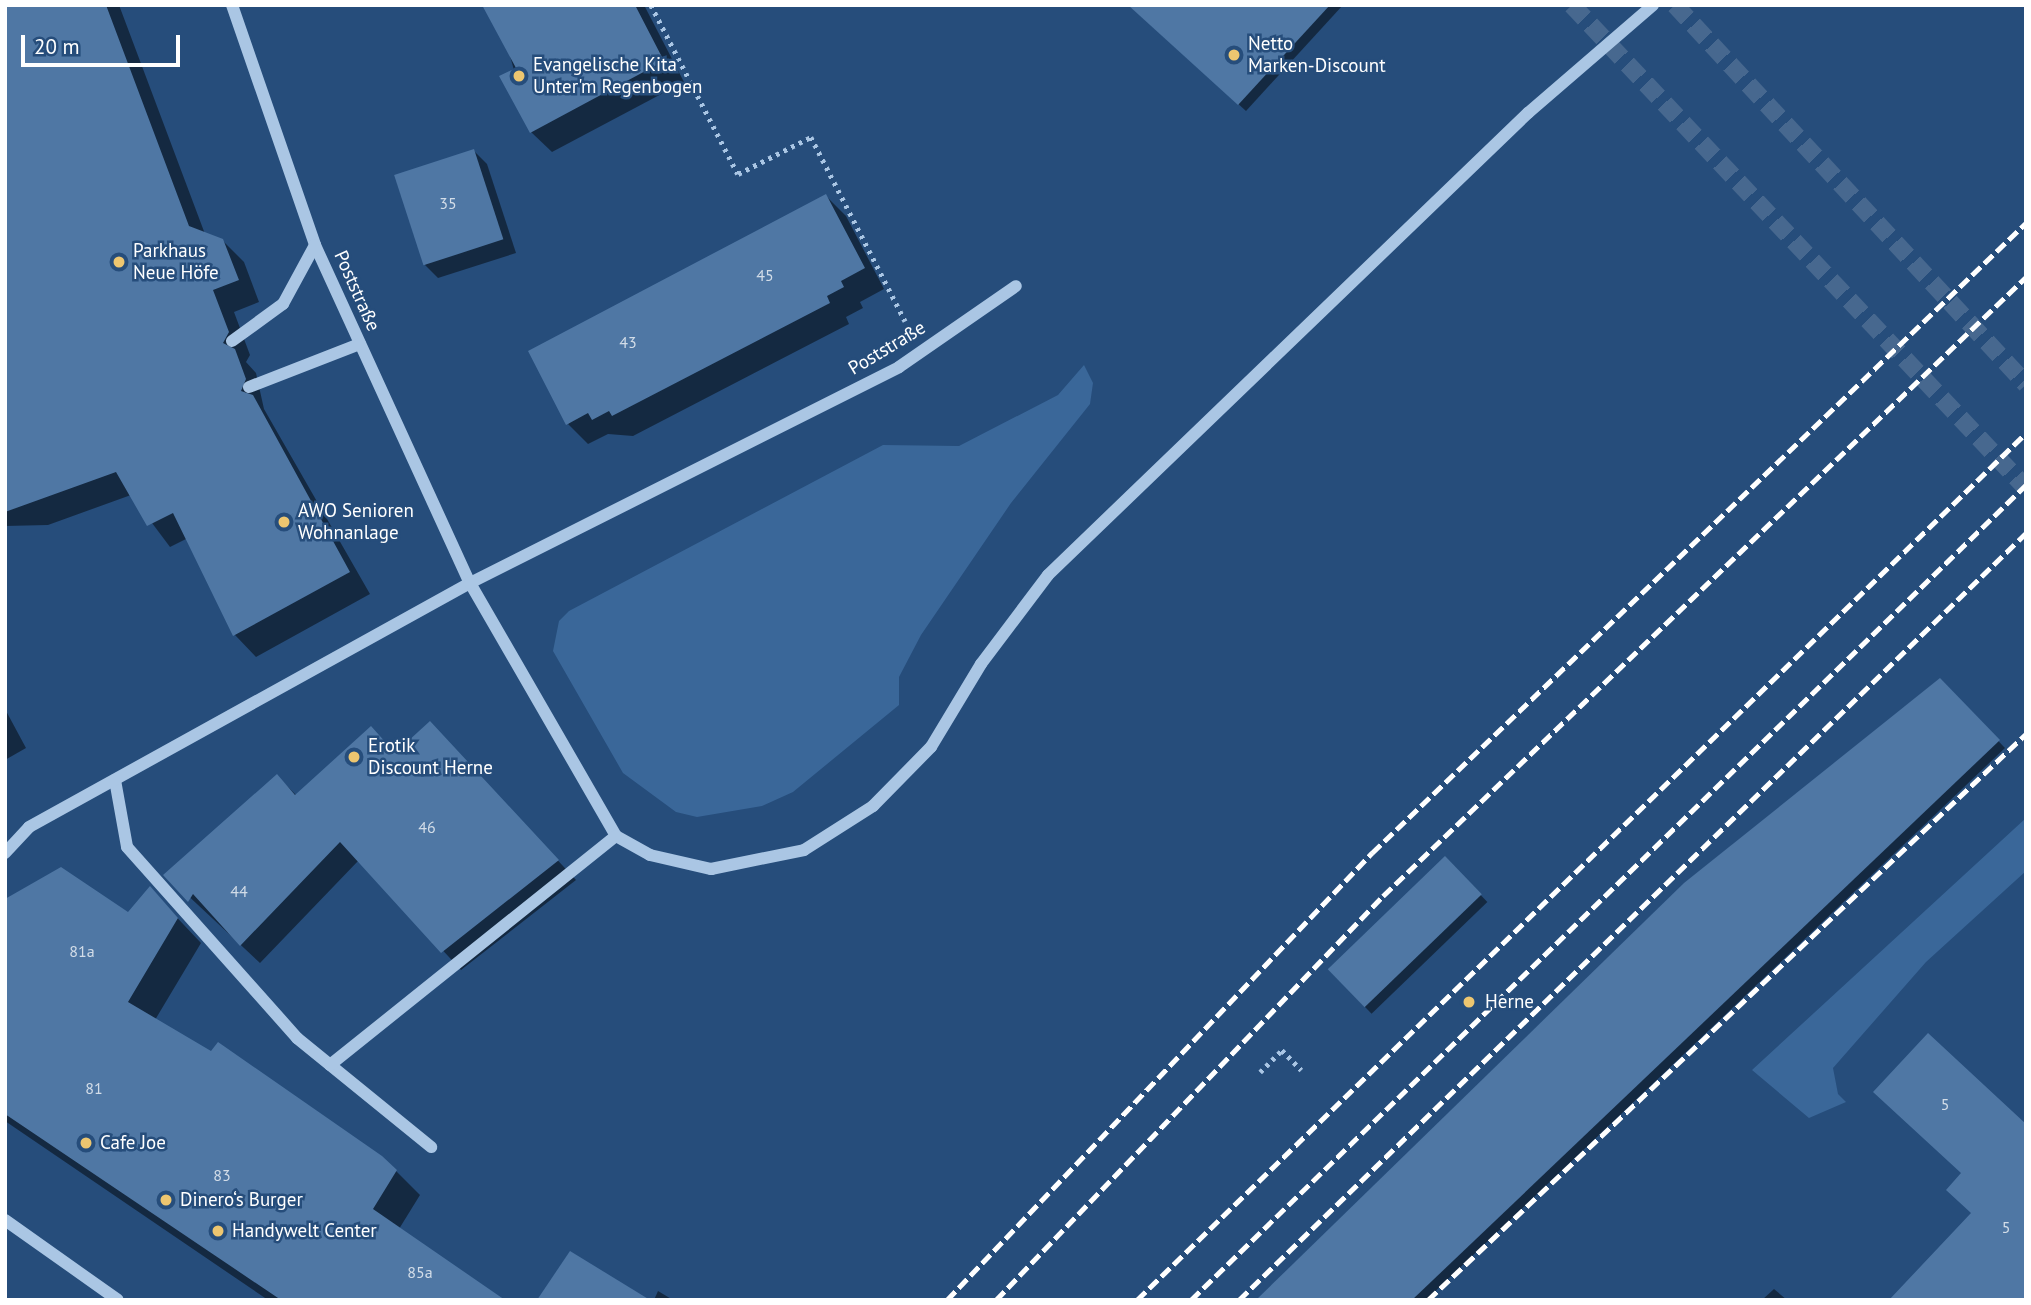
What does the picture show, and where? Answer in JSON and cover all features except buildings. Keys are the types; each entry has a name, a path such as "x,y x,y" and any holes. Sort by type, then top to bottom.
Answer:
{"street":[{"name":"Poststraße","path":"232,5 315,246 470,583 616,836"},
{"path":"330,1065 616,836 650,855 711,869 804,850 873,806 931,747 981,664 1048,575 1528,113 1653,5"},
{"path":"232,341 283,304 315,246"},
{"name":"Poststraße","path":"5,853 29,827 470,583 922,352 1016,286"},
{"path":"249,387 360,344"},
{"path":"115,780 127,847 297,1038 430,1147"},
{"path":"5,1220 118,1300"}],"path":[{"path":"651,5 738,174 811,137 922,352"},
{"path":"1260,1072 1283,1050 1301,1070"}],"shaded area":[{"path":"1084,365 1093,383 1090,404 1011,503 921,635 899,677 899,705 793,792 762,806 697,817 676,812 623,773 553,651 559,621 569,611 883,445 959,446 1058,395"},
{"path":"2026,818 2026,871 1926,962 1833,1068 1838,1094 1846,1102 1809,1118 1752,1070"}],"tunnel":[{"path":"1572,5 2026,488"},
{"path":"1675,5 2026,384"}],"railway":[{"path":"947,1300 1372,853 2026,223"},
{"path":"996,1300 1383,896 2026,277"},
{"path":"1137,1300 2026,433"},
{"path":"1191,1300 2026,485"},
{"path":"1239,1300 2026,533"},
{"path":"1428,1300 2026,734"}],"place":[{"name":"Netto Marken-Discount","path":"1234,55"},
{"name":"Evangelische Kita Unter'm Regenbogen","path":"519,76"},
{"name":"Parkhaus Neue Höfe","path":"119,262"},
{"name":"AWO Senioren Wohnanlage","path":"284,522"},
{"name":"Erotik Discount Herne","path":"354,757"},
{"name":"Herne","path":"1469,1002"},
{"name":"Cafe Joe","path":"86,1143"},
{"name":"Dinero‘s Burger","path":"166,1200"},
{"name":"Handywelt Center","path":"218,1231"}]}
